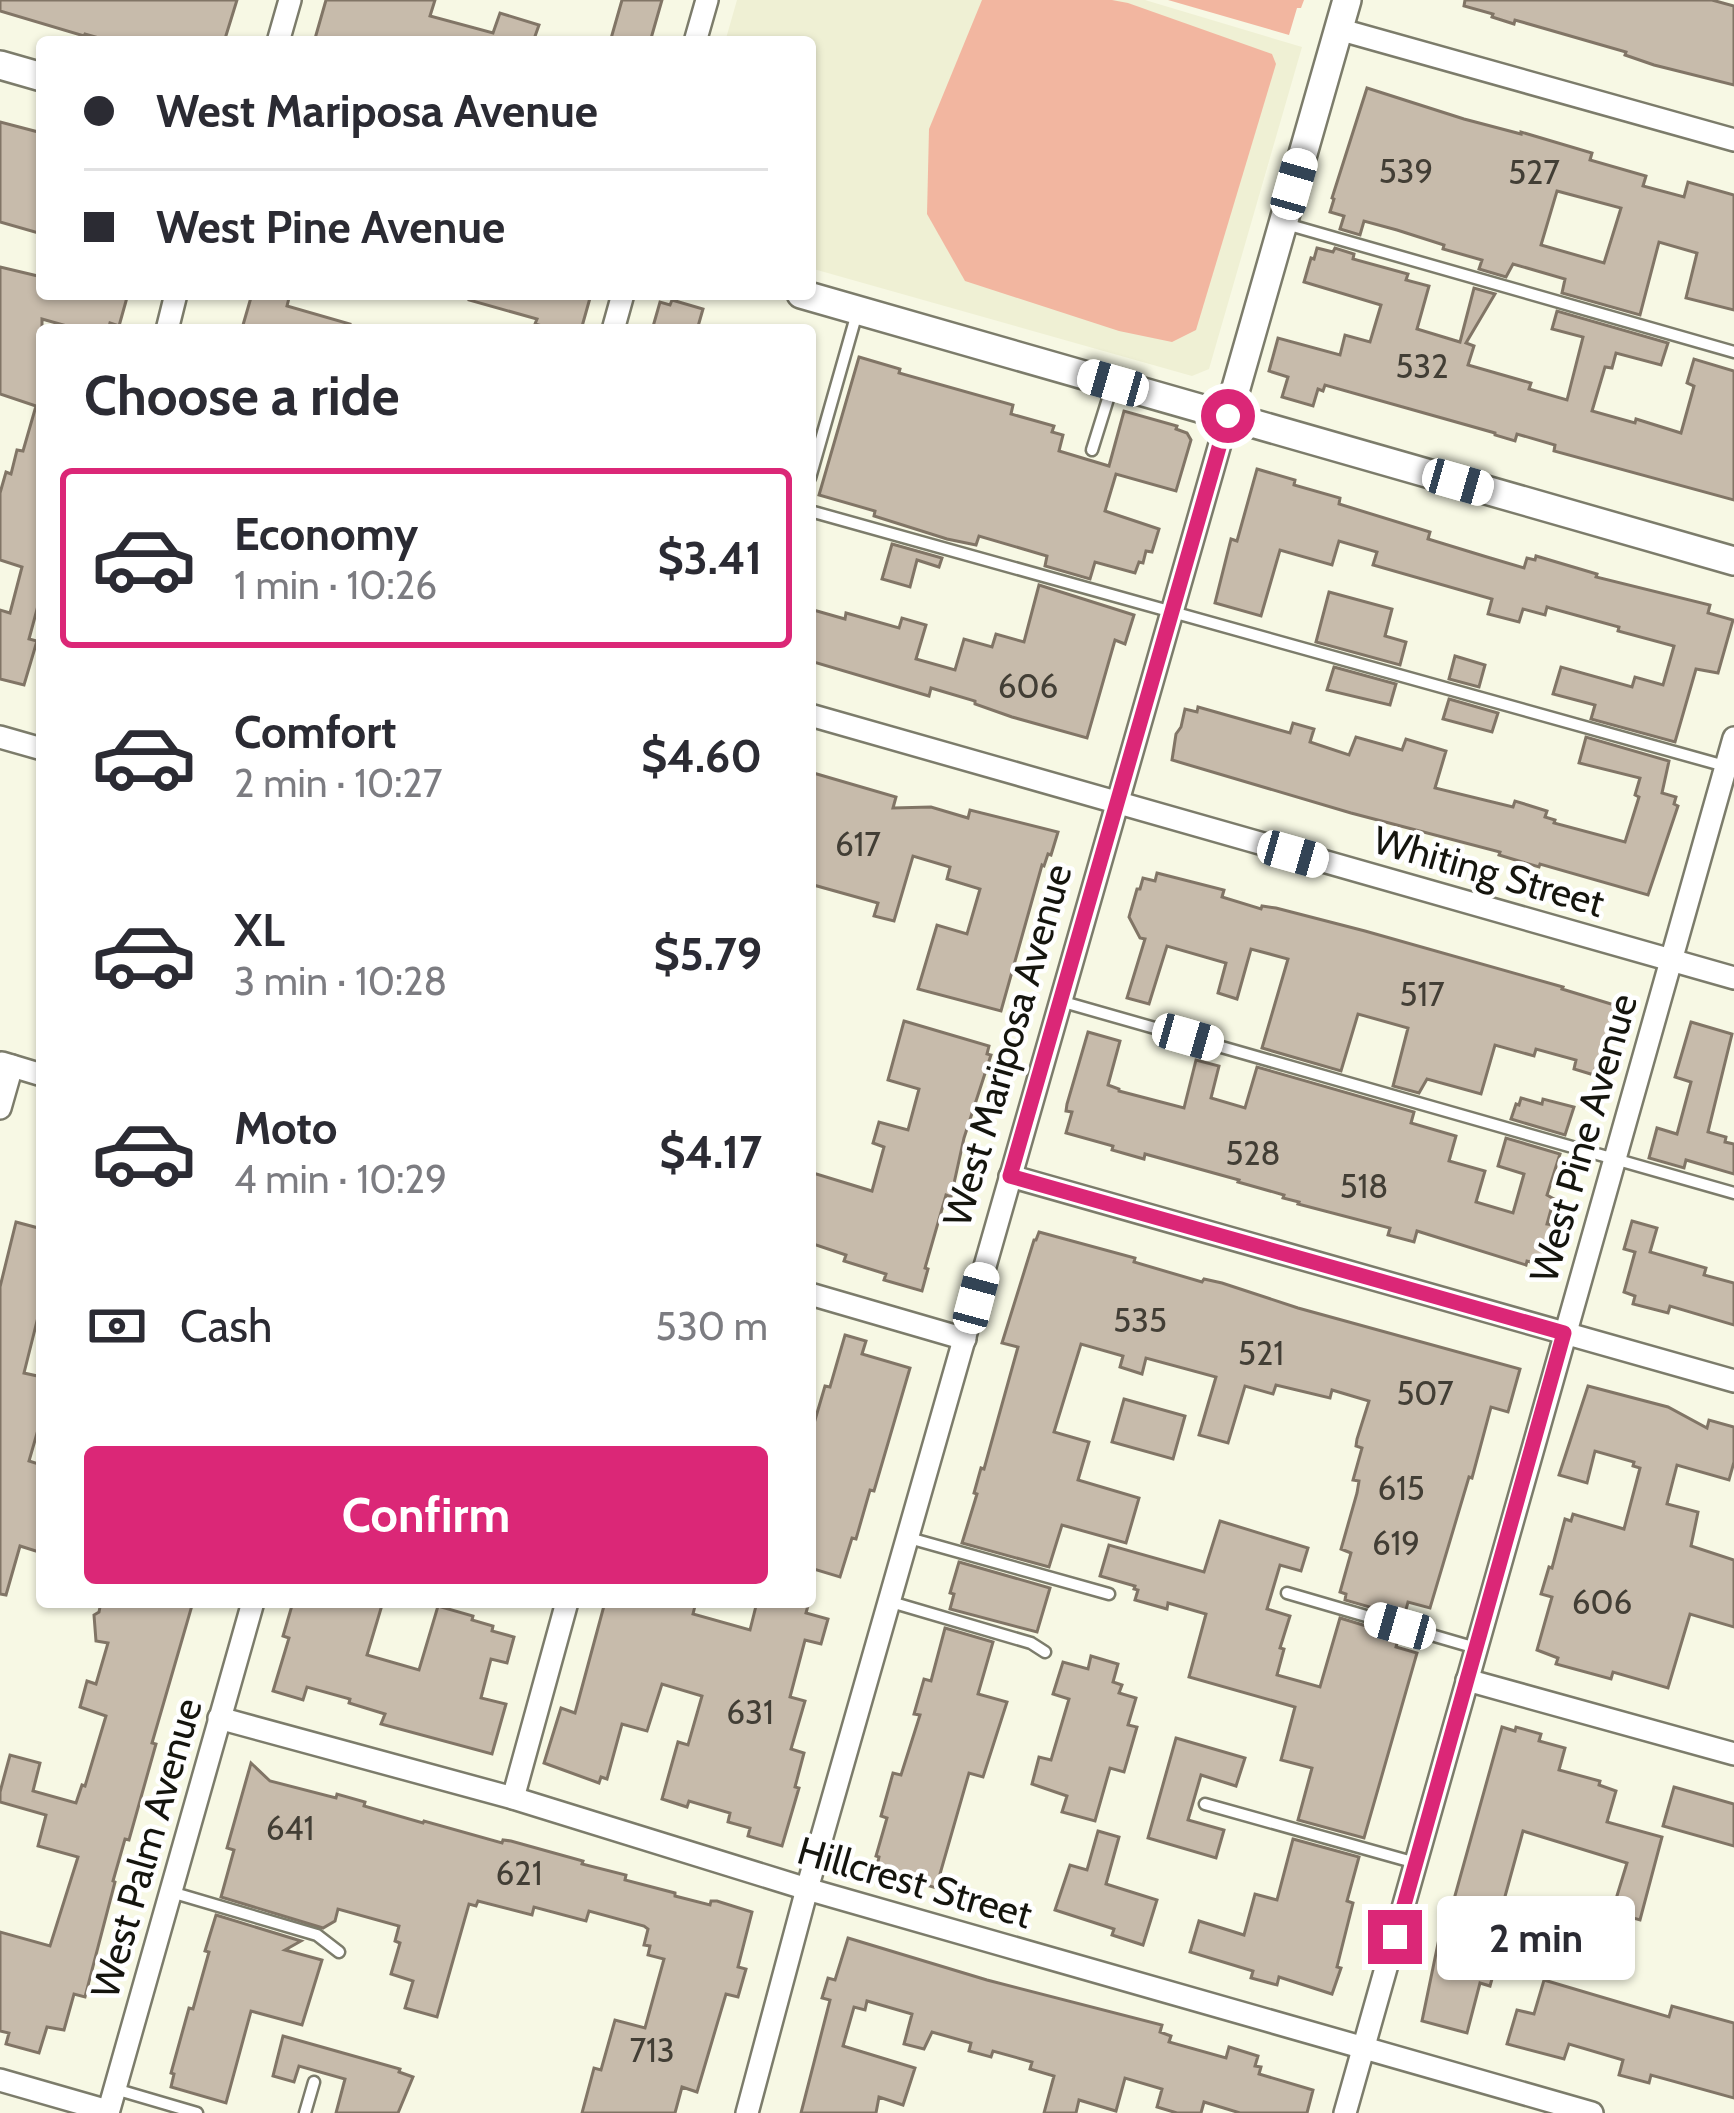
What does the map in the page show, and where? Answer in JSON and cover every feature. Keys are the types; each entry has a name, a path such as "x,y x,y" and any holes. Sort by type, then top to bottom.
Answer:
{"street":[{"path":"280,36 290,0"},
{"path":"697,36 707,0"},
{"name":"West Mariposa Avenue","path":"747,2113 1347,0"},
{"path":"1338,28 1734,140"},
{"path":"0,65 36,75"},
{"path":"816,298 1734,561"},
{"name":"Whiting Street","path":"816,717 1734,978"},
{"path":"0,737 36,747"},
{"name":"West Pine Avenue","path":"1345,2113 1564,1333 1730,768 1734,738"},
{"path":"0,1108 6,1065 36,1073"},
{"path":"1010,1176 1734,1382"},
{"path":"816,1296 965,1339"},
{"name":"West Palm Avenue","path":"110,2104 251,1608"},
{"path":"513,1798 565,1608"},
{"path":"1467,1680 1734,1754"},
{"name":"Hillcrest Street","path":"219,1718 513,1798 808,1889 1592,2113"},
{"path":"0,2080 110,2104"}],"lane":[{"path":"1282,223 1734,352"},
{"path":"816,457 858,310"},
{"path":"1092,450 1113,383"},
{"path":"816,513 1730,768"},
{"path":"1060,1001 1734,1193"},
{"path":"909,1538 1109,1594"},
{"path":"1287,1593 1475,1648"},
{"path":"891,1602 1031,1643 1046,1652"},
{"path":"1205,1804 1416,1863"},
{"path":"171,1892 317,1935 339,1952"},
{"path":"305,2113 314,2082"},
{"path":"110,2104 197,2113"}],"shaded area":[{"path":"737,0 1145,0 1302,47 1209,369 1192,376 816,270 816,36 727,36"},
{"path":"982,0 1112,0 1272,54 1276,64 1196,330 1172,342 1119,331 965,281 927,214 929,129"},
{"path":"1168,0 1304,0 1289,35"}],"building":[{"path":"0,0 237,0 226,36 84,36 0,11"},
{"path":"326,0 435,0 430,16 493,33 500,13 539,25 535,36 316,36"},
{"path":"622,0 662,0 652,36 612,36"},
{"path":"1465,0 1712,0 1734,6 1734,85 1515,20 1514,24 1464,6"},
{"path":"1367,88 1592,153 1590,160 1646,176 1643,186 1684,197 1688,182 1734,195 1734,310 1686,298 1697,253 1659,242 1640,315 1562,293 1565,279 1513,264 1506,277 1479,269 1482,260 1397,230 1364,221 1360,235 1340,229 1344,216 1330,212","holes":["1557,191 1621,208 1604,263 1541,245"]},
{"path":"0,122 36,131 36,232 0,222"},
{"path":"1317,248 1354,254 1353,259 1408,274 1406,280 1429,286 1417,329 1460,342 1474,288 1495,294 1466,343 1474,346 1468,365 1531,383 1529,389 1567,400 1583,337 1552,329 1557,311 1668,343 1661,365 1616,353 1612,368 1605,367 1592,411 1681,433 1694,386 1687,383 1694,359 1734,371 1734,500 1554,451 1555,445 1517,434 1515,441 1325,385 1323,391 1318,389 1313,406 1282,397 1288,377 1269,371 1278,338 1340,355 1345,335 1370,342 1381,305 1304,282"},
{"path":"0,267 36,276 36,300 126,300 120,324 60,324 42,319 42,324 36,324 36,406 0,394"},
{"path":"250,300 288,300 287,306 350,324 243,324"},
{"path":"469,300 589,300 583,324 535,324 537,319"},
{"path":"672,300 703,309 699,324 654,324 660,302 670,305"},
{"path":"859,357 1013,405 1011,414 1054,426 1052,432 1063,435 1059,451 1109,466 1124,411 1177,426 1191,440 1176,491 1116,474 1105,511 1159,529 1152,552 1146,551 1135,573 1095,562 1090,579 1045,566 1047,556 979,536 976,545 947,539 819,495"},
{"path":"36,406 36,613 29,639 36,644 24,685 0,679 0,610 10,613 22,567 0,560 0,493 17,450 23,451"},
{"path":"1257,469 1340,498 1339,504 1430,532 1428,539 1487,557 1524,568 1527,558 1535,560 1536,556 1596,577 1710,605 1708,613 1733,620 1718,673 1696,669 1675,742 1591,719 1595,705 1553,694 1561,667 1632,687 1635,677 1663,685 1674,646 1547,607 1545,615 1523,609 1519,622 1488,614 1492,599 1373,565 1377,552 1339,541 1332,565 1280,550 1261,616 1215,603 1231,539 1237,541"},
{"path":"892,544 942,558 939,567 917,560 910,587 882,579"},
{"path":"1039,585 1134,615 1125,644 1115,640 1087,738 931,688 929,696 816,663 816,611 845,619 846,613 899,628 902,618 926,625 916,659 955,670 964,639 992,647 996,634 1024,642"},
{"path":"1329,592 1392,609 1385,636 1406,642 1400,665 1316,642"},
{"path":"1455,656 1485,665 1479,687 1449,679"},
{"path":"1334,667 1396,684 1390,705 1327,690"},
{"path":"1449,699 1498,713 1492,732 1443,719"},
{"path":"1198,707 1290,733 1293,723 1314,729 1310,742 1349,755 1356,737 1402,750 1406,739 1446,751 1435,788 1513,807 1515,801 1547,811 1545,817 1554,823 1625,842 1640,778 1579,763 1586,737 1669,761 1662,793 1676,797 1678,806 1648,895 1172,760 1185,709 1197,712"},
{"path":"816,774 896,797 893,808 931,807 968,818 970,810 1058,832 1051,855 1042,865 1001,1011 918,989 937,925 967,934 980,889 947,879 950,867 913,856 894,921 874,916 878,903 816,886"},
{"path":"1157,873 1224,890 1222,897 1261,909 1276,908 1365,931 1621,1007 1603,1067 1596,1065 1594,1075 1574,1069 1576,1060 1536,1049 1534,1056 1495,1045 1481,1094 1427,1079 1419,1093 1393,1086 1408,1028 1358,1014 1341,1071 1262,1048 1288,959 1251,949 1237,999 1218,993 1226,963 1167,946 1149,1004 1127,998 1145,939 1129,917 1143,878 1155,881"},
{"path":"904,1021 989,1046 987,1054 991,1055 951,1197 946,1195 922,1291 884,1280 886,1274 844,1261 846,1255 816,1245 816,1174 872,1191 884,1147 873,1143 879,1122 908,1130 919,1089 888,1080"},
{"path":"1691,1022 1732,1034 1708,1132 1734,1144 1734,1174 1686,1160 1684,1168 1649,1158 1657,1128 1677,1134 1691,1082 1675,1077"},
{"path":"1088,1032 1120,1041 1108,1085 1184,1108 1196,1060 1219,1066 1211,1098 1245,1108 1257,1067 1414,1112 1411,1123 1456,1136 1449,1161 1485,1171 1476,1202 1513,1213 1524,1174 1498,1166 1506,1138 1560,1154 1547,1195 1554,1199 1547,1224 1554,1225 1542,1265 1527,1261 1526,1265 1417,1231 1414,1242 1388,1235 1390,1228 1298,1204 1239,1180 1145,1154 1144,1159 1066,1133 1072,1112 1066,1111 1067,1104"},
{"path":"1521,1098 1574,1107 1565,1135 1511,1119"},
{"path":"1632,1221 1657,1228 1650,1252 1706,1268 1704,1275 1734,1283 1734,1325 1670,1306 1668,1313 1633,1304 1635,1296 1624,1292 1635,1252 1624,1249"},
{"path":"16,1222 36,1227 36,1325 24,1373 36,1376 36,1437 29,1461 36,1463 36,1551 20,1546 6,1595 0,1594 0,1287"},
{"path":"1039,1232 1520,1369 1508,1412 1491,1407 1430,1608 1408,1602 1404,1617 1345,1600 1346,1594 1340,1592 1351,1553 1341,1549 1359,1481 1353,1480 1362,1448 1356,1446 1357,1439 1369,1401 1332,1390 1330,1398 1276,1385 1273,1394 1245,1386 1228,1443 1199,1435 1216,1377 1146,1358 1142,1374 1120,1367 1123,1356 1081,1344 1054,1432 1089,1442 1078,1480 1139,1498 1126,1543 1062,1525 1049,1567 962,1543 1018,1347 1002,1343"},
{"path":"845,1335 866,1341 862,1354 910,1368 874,1491 870,1490 840,1577 816,1570 816,1417 825,1386 830,1387"},
{"path":"1588,1386 1668,1407 1707,1428 1709,1420 1734,1427 1729,1480 1677,1465 1667,1504 1698,1512 1691,1546 1734,1560 1734,1627 1690,1614 1668,1688 1613,1672 1611,1679 1556,1664 1558,1658 1537,1650 1552,1597 1541,1594 1565,1519 1571,1521 1573,1514 1624,1529 1640,1468 1595,1451 1587,1483 1559,1475"},
{"path":"1124,1399 1185,1416 1173,1459 1112,1442"},
{"path":"1220,1521 1308,1548 1301,1571 1280,1565 1267,1609 1290,1616 1277,1675 1320,1687 1340,1618 1399,1636 1396,1647 1417,1653 1364,1838 1298,1820 1312,1768 1281,1760 1295,1707 1189,1677 1206,1614 1135,1600 1135,1586 1100,1576 1109,1545 1204,1572"},
{"path":"959,1562 1050,1588 1037,1632 950,1609"},
{"path":"100,1608 191,1608 85,1997 74,1994 64,2030 47,2027 39,2053 6,2044 9,2033 0,2031 0,1932 50,1946 78,1857 38,1846 46,1815 0,1802 0,1792 10,1755 40,1763 33,1791 76,1803 106,1716 80,1707 87,1681 96,1684 108,1643 96,1641 94,1615"},
{"path":"291,1608 381,1608 367,1655 419,1670 437,1608 473,1616 472,1620 493,1626 492,1631 514,1637 507,1663 491,1659 481,1698 506,1704 492,1754 381,1724 385,1714 349,1703 350,1699 307,1687 303,1700 273,1691 289,1638 283,1636"},
{"path":"603,1608 694,1608 693,1614 750,1630 756,1608 807,1608 806,1613 828,1619 821,1644 805,1640 790,1697 805,1701 791,1749 804,1753 782,1846 748,1836 750,1828 728,1822 730,1813 662,1799 678,1742 688,1745 702,1696 662,1684 647,1731 622,1724 607,1779 601,1777 599,1783 544,1763 561,1708 575,1713"},
{"path":"945,1628 993,1642 978,1694 1007,1702 983,1777 969,1773 936,1888 876,1870 876,1856 893,1773 901,1775 920,1715 914,1714 924,1679 931,1681"},
{"path":"1091,1656 1118,1664 1113,1682 1122,1685 1119,1693 1136,1698 1128,1725 1137,1727 1124,1772 1110,1768 1095,1821 1062,1812 1067,1796 1032,1784 1039,1757 1051,1760 1069,1699 1053,1694 1063,1662 1088,1669"},
{"path":"1502,1727 1541,1734 1539,1741 1565,1748 1559,1770 1600,1781 1599,1785 1616,1791 1607,1822 1662,1837 1640,1920 1612,1912 1627,1863 1523,1831 1493,1940 1502,1943 1490,1986 1480,1983 1467,2033 1422,2021 1441,1929 1446,1928"},
{"path":"1176,1738 1245,1758 1236,1786 1201,1775 1188,1820 1224,1830 1216,1858 1148,1838"},
{"path":"251,1763 270,1781 336,1798 337,1794 365,1802 364,1806 502,1843 511,1841 626,1875 625,1880 675,1896 710,1905 717,1901 752,1912 738,1967 746,1969 738,1997 726,1994 697,2092 682,2087 675,2113 582,2113 594,2068 601,2070 615,2020 645,2028 664,1959 648,1955 644,1926 589,1911 586,1921 534,1907 532,1915 478,1901 476,1906 469,1904 437,2017 405,2008 413,1981 391,1974 400,1943 395,1941 399,1926 338,1909 335,1921 323,1928 221,1897 234,1850 227,1848"},
{"path":"1674,1787 1734,1804 1734,1846 1663,1826"},
{"path":"1098,1831 1119,1837 1106,1884 1157,1900 1143,1945 1112,1935 1114,1929 1055,1910 1070,1865 1087,1870"},
{"path":"1293,1839 1359,1857 1347,1901 1353,1903 1337,1967 1341,1968 1332,1994 1279,1977 1277,1985 1251,1978 1253,1971 1190,1952 1199,1921 1244,1935 1255,1894 1277,1900"},
{"path":"216,1915 301,1941 285,1950 322,1960 302,2025 251,2011 226,2103 171,2087"},
{"path":"848,1938 1162,2025 1160,2032 1171,2036 1169,2042 1226,2058 1229,2047 1258,2056 1259,2074 1313,2090 1307,2113 1240,2113 1204,2102 1201,2113 1177,2113 1157,2107 1162,2089 1125,2078 1116,2111 1079,2100 1076,2113 1044,2113 1054,2076 1030,2069 1032,2062 993,2051 991,2057 969,2051 971,2043 932,2032 924,2049 904,2044 912,2014 867,2001 865,2010 854,2007 843,2046 915,2068 903,2105 879,2097 876,2113 801,2113 830,2000 822,1998 828,1978 835,1980"},
{"path":"1544,1980 1669,2017 1672,2006 1734,2023 1734,2098 1651,2075 1649,2083 1619,2075 1623,2060 1569,2044 1564,2059 1507,2044 1517,2010 1534,2014"},
{"path":"283,2036 400,2069 413,2077 398,2113 336,2113 345,2079 299,2066 294,2082 273,2076"}],"route":[{"path":"1228,416 1010,1176 1564,1333 1395,1937"}]}
